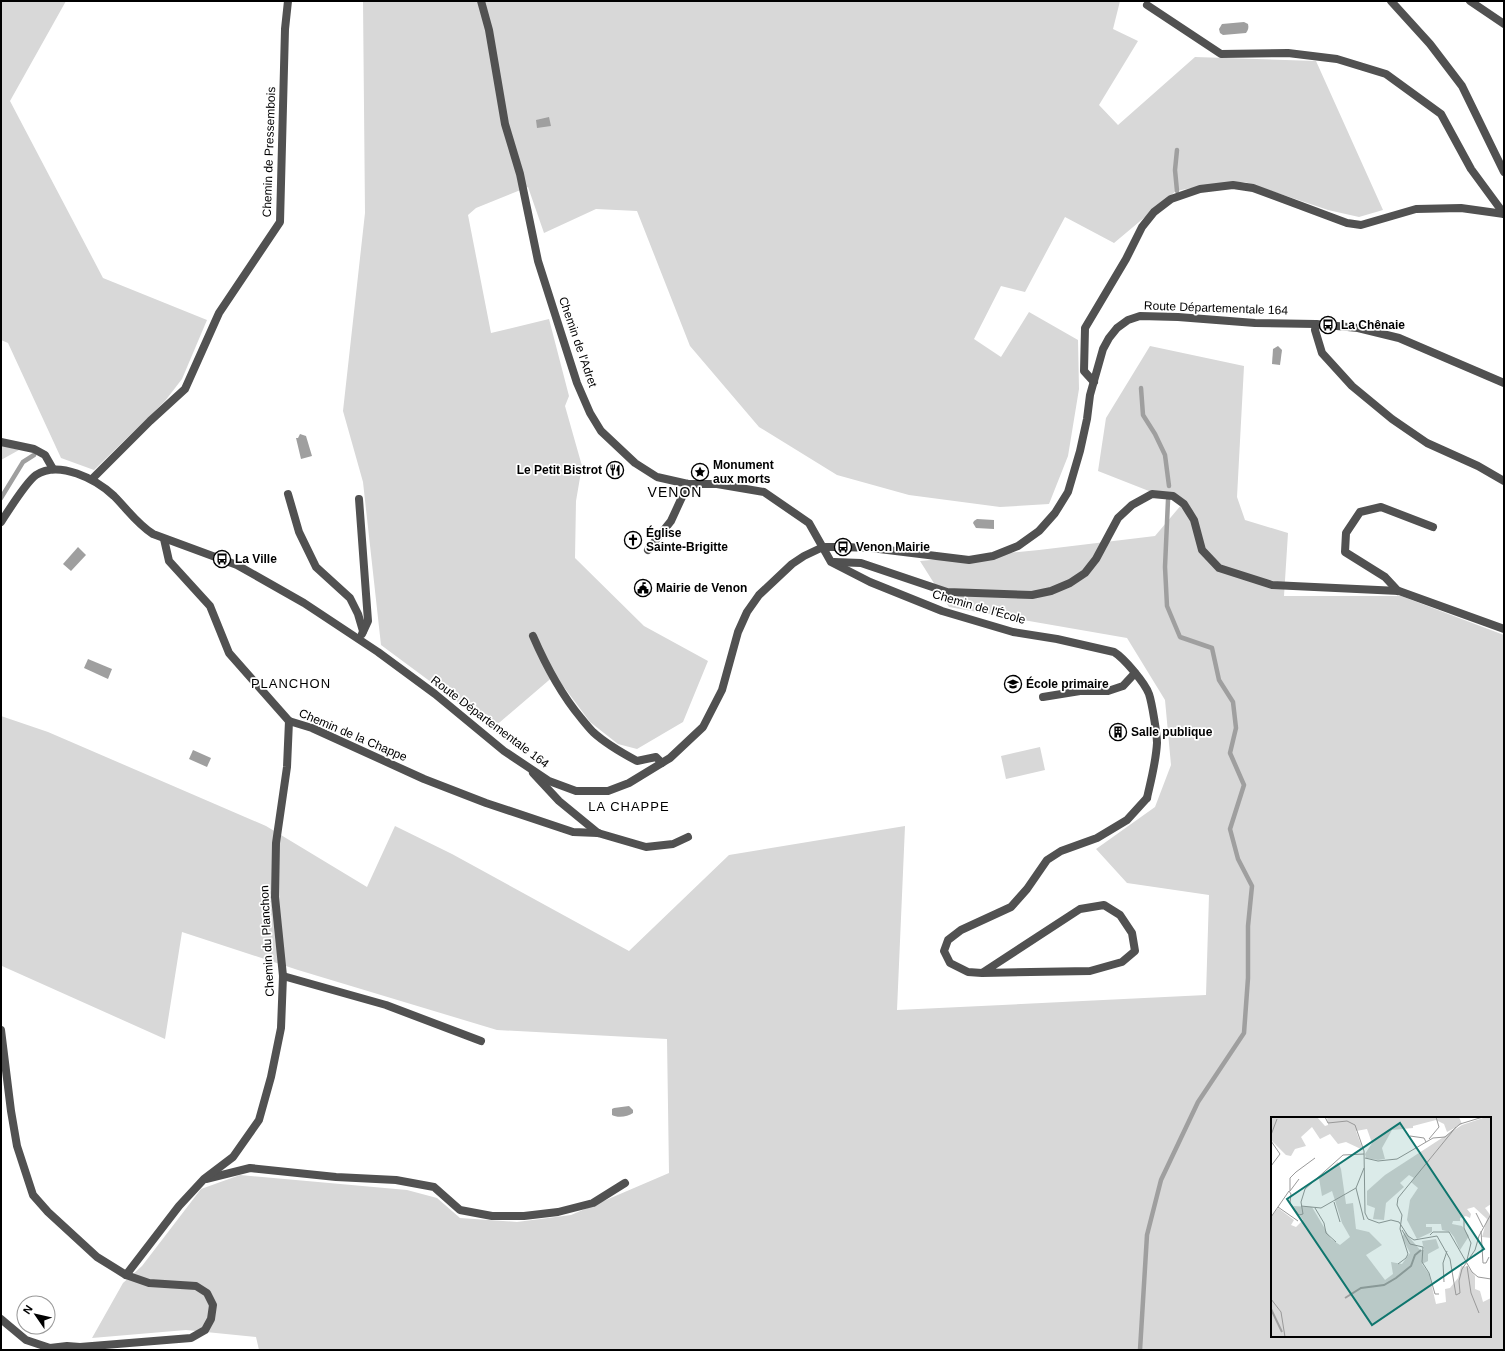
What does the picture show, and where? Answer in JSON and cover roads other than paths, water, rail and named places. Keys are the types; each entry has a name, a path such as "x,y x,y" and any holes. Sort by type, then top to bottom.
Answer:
{"street":[{"name":"Chemin de Pressembois","path":"92,479 150,421 185,389 219,313 280,222 285,29 288,1"},
{"name":"Chemin de l'Adret","path":"480,1 489,30 505,124 520,174 538,261 577,383 590,413 600,431 635,463 657,477 688,484 717,484 764,492 809,522 823,547"},
{"path":"1391,1 1430,44 1462,86 1504,172"},
{"path":"1470,1 1504,24"},
{"path":"1147,5 1221,54 1288,53 1337,59 1386,74 1441,114 1471,169 1504,214"},
{"path":"1094,382 1084,372 1085,328 1126,260 1142,228 1154,212 1170,199 1200,188 1233,185 1252,188 1347,223 1361,225 1416,209 1461,208 1504,214"},
{"name":"Route Départementale 164","path":"53,469 67,471 92,479 113,496 142,527 164,539 237,565 304,603 435,694 504,751 549,782 576,791 608,791 629,783 670,758 703,727 722,690 738,632 747,612 759,595 792,564 804,556 823,547 871,548 969,560 994,556 1018,546 1039,531 1055,513 1068,492 1080,451 1087,419 1090,395 1103,349 1109,338 1128,320 1140,316 1178,317 1255,323 1316,324 1358,328 1399,338 1504,382"},
{"path":"1316,324 1315,330 1322,353 1358,391 1392,419 1426,443 1478,466 1504,481"},
{"path":"1,442 34,448 45,455 53,469 44,471 35,476 20,494 1,522"},
{"path":"648,550 671,521 688,484"},
{"path":"288,494 299,532 316,567 350,598 358,614 363,631"},
{"path":"823,547 831,562 861,563 947,592 1032,595 1051,591 1070,583 1085,573 1096,559 1118,518 1132,505 1152,494 1172,496 1184,504 1194,520 1202,550 1219,568 1272,585 1398,591 1504,629"},
{"path":"358,499 368,621 359,640"},
{"path":"1398,591 1385,577 1345,552 1346,533 1360,512 1381,507 1433,527"},
{"name":"Chemin de la Chappe","path":"164,539 169,561 210,606 229,653 288,721 312,728 424,779 486,803 573,832 598,833"},
{"name":"Chemin de l'École","path":"831,562 870,582 942,610 1013,632 1057,639 1114,652 1120,656 1135,673 1149,694 1157,742 1155,762 1147,798 1128,820 1097,838 1061,852 1047,860 1027,889 1012,907 961,930 948,940 944,951 950,963 968,972 982,973"},
{"path":"533,636 544,661 559,688 574,710 593,732 619,751 637,761 656,757 662,763"},
{"path":"1043,696 1080,691 1108,691 1123,686 1135,673"},
{"name":"Chemin du Planchon","path":"126,1275 179,1206 204,1179 233,1157 259,1120 271,1077 281,1028 283,976 275,897 276,843 287,767 288,721"},
{"path":"531,770 559,801 598,833 646,847 673,844 688,837"},
{"path":"1104,905 1120,915 1132,933 1135,951 1122,962 1090,971 982,973 1080,909 1104,905"},
{"path":"283,976 386,1005 481,1041"},
{"path":"1,1030 10,1111 17,1146 33,1195 48,1212 97,1257 126,1275 149,1283 196,1286 207,1293 213,1305 211,1319 205,1330 191,1338 88,1347 67,1346 50,1348 26,1340 1,1319"},
{"path":"204,1179 250,1168 336,1177 396,1180 434,1188 460,1210 492,1216 524,1216 558,1212 593,1203 626,1183"}],"waterway":[{"path":"1177,150 1175,170 1177,191"},
{"path":"1141,388 1143,415 1155,434 1165,455 1169,486"},
{"path":"1,498 23,462 34,455"},
{"path":"1140,1350 1147,1235 1161,1180 1198,1102 1244,1033 1248,978 1248,926 1252,886 1238,859 1230,829 1244,785 1230,753 1236,728 1233,702 1219,680 1212,648 1180,637 1167,606 1165,567 1168,500"}],"place":[{"name":"La Chênaie","path":"1328,325"},
{"name":"Le Petit Bistrot","path":"615,470"},
{"name":"Monument aux morts","path":"700,472"},
{"name":"Église Sainte-Brigitte","path":"633,540"},
{"name":"Venon Mairie","path":"843,547"},
{"name":"La Ville","path":"222,559"},
{"name":"Mairie de Venon","path":"643,588"},
{"name":"École primaire","path":"1013,684"},
{"name":"Salle publique","path":"1118,732"}],"district":[{"name":"VENON","path":"675,492"},
{"name":"PLANCHON","path":"291,683"},
{"name":"LA CHAPPE","path":"629,806"}]}
